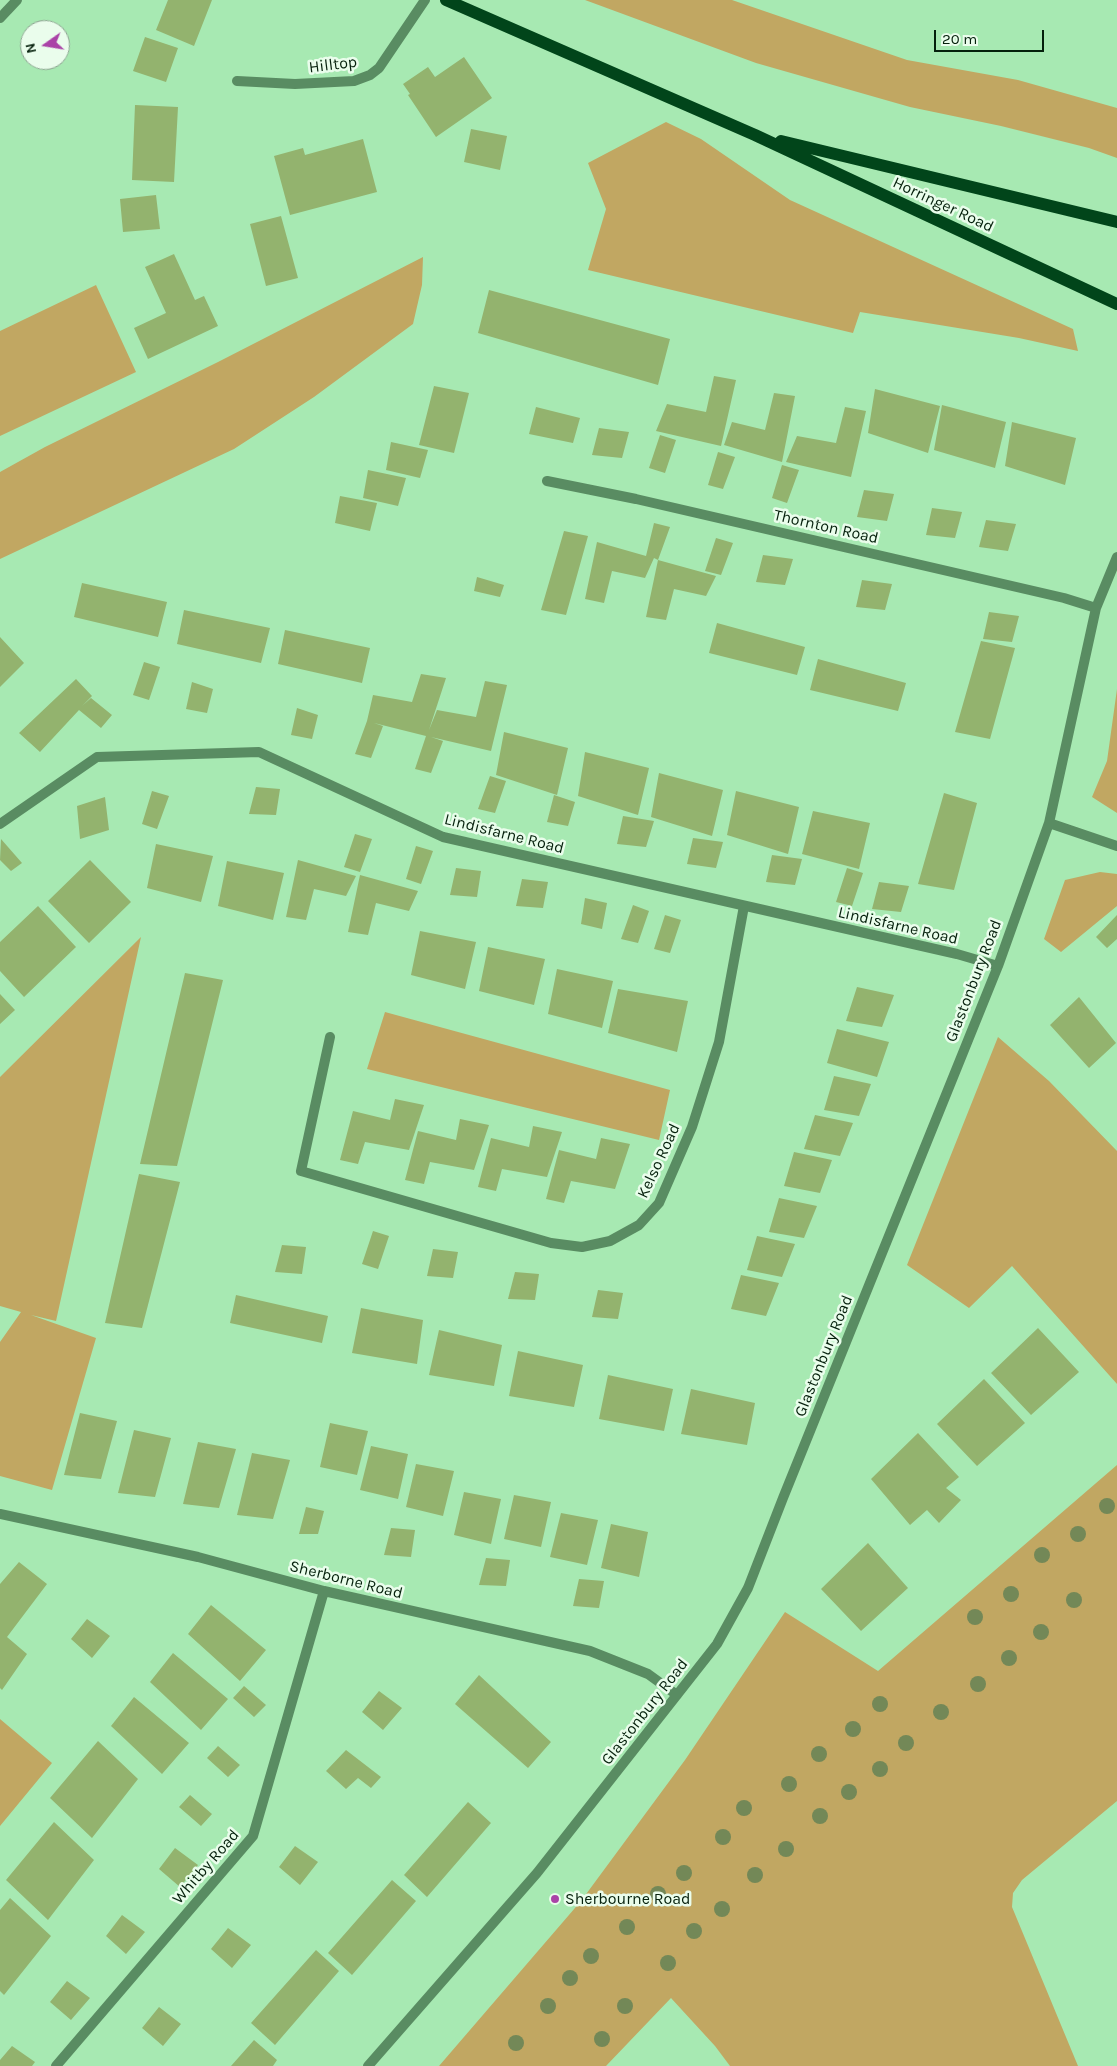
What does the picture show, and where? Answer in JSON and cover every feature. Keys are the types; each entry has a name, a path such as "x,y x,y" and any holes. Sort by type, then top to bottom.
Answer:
{"main road":[{"name":"Horringer Road","path":"446,0 754,135 1117,304"},
{"name":"Horringer Road","path":"754,135 1117,222"}],"street":[{"path":"0,18 17,0"},
{"name":"Hilltop","path":"236,81 295,84 354,81 370,75 379,68 425,0"},
{"name":"Thornton Road","path":"547,481 636,498 1064,598 1096,608"},
{"name":"Glastonbury Road","path":"368,2066 537,1873 717,1644 748,1588 786,1488 998,966 1048,823 1096,608 1117,557"},
{"name":"Lindisfarne Road","path":"0,824 97,757 260,752 443,837 957,954 998,966"},
{"path":"1048,823 1117,846"},
{"name":"Kelso Road","path":"330,1037 301,1171 551,1243 582,1247 610,1241 639,1225 659,1203 692,1127 718,1042 744,906"},
{"name":"Sherborne Road","path":"0,1514 198,1557 324,1591 590,1651 648,1674 677,1696"},
{"name":"Whitby Road","path":"56,2066 253,1836 324,1591"}],"shaded area":[{"path":"585,0 732,0 907,60 1018,80 1117,108 1117,158 1089,148 1001,126 910,107 756,63"},
{"path":"666,122 701,139 790,200 1073,329 1078,351 1019,338 860,312 853,333 588,270 606,209 588,163"},
{"path":"423,257 422,285 413,324 314,397 234,449 0,559 0,472 45,447 218,362"},
{"path":"96,285 136,372 0,436 0,331"},
{"path":"1117,689 1117,813 1092,797 1107,761"},
{"path":"1100,872 1117,874 1117,906 1061,952 1044,939 1065,880"},
{"path":"141,937 56,1321 31,1315 96,1338 52,1490 0,1476 0,1342 21,1312 0,1306 0,1077"},
{"path":"385,1012 670,1090 659,1140 367,1069"},
{"path":"998,1037 1049,1081 1117,1151 1117,1384 1012,1266 969,1308 907,1265"},
{"path":"1117,1465 1117,1801 1022,1880 1013,1893 1012,1907 1078,2066 730,2066 715,2046 671,1998 606,2066 439,2066 581,1901 685,1760 785,1612 878,1671"},
{"path":"0,1719 52,1763 0,1826"}],"building":[{"path":"168,0 212,0 194,46 156,30"},
{"path":"145,37 178,48 166,82 133,71"},
{"path":"464,57 492,98 436,137 408,95 410,94 403,84 428,67 435,77"},
{"path":"135,105 178,107 174,182 132,180"},
{"path":"471,129 507,136 500,170 464,162"},
{"path":"363,139 377,192 290,215 274,156 303,148 305,155"},
{"path":"156,195 160,229 123,232 120,199"},
{"path":"281,216 298,278 266,286 250,224"},
{"path":"174,254 195,300 204,296 218,326 148,359 134,328 166,313 145,267"},
{"path":"489,290 670,339 658,385 478,333"},
{"path":"714,376 736,380 721,446 656,431 667,404 706,412"},
{"path":"434,386 469,393 454,453 419,445"},
{"path":"875,389 940,406 928,453 868,433"},
{"path":"774,393 795,396 782,462 724,445 732,422 765,430"},
{"path":"942,405 1006,422 995,468 934,450"},
{"path":"536,407 580,418 573,443 529,434"},
{"path":"845,407 866,411 851,477 786,462 797,436 836,443"},
{"path":"1012,422 1076,438 1065,485 1005,466"},
{"path":"599,428 629,432 622,458 592,455"},
{"path":"660,435 676,440 665,473 649,468"},
{"path":"391,442 428,450 420,478 386,470"},
{"path":"718,452 735,457 723,489 708,485"},
{"path":"782,465 799,470 787,503 772,498"},
{"path":"368,470 406,478 398,506 363,498"},
{"path":"864,490 894,494 887,521 857,517"},
{"path":"340,496 377,503 370,531 335,523"},
{"path":"932,508 962,512 955,538 926,535"},
{"path":"986,520 1016,524 1008,551 979,547"},
{"path":"654,523 670,527 658,560 654,558 645,578 612,571 604,603 585,599 597,542 646,556"},
{"path":"564,531 588,536 566,615 541,610"},
{"path":"716,538 733,543 721,575 705,571"},
{"path":"763,555 793,559 785,585 756,582"},
{"path":"658,560 716,576 706,596 674,589 666,620 646,617"},
{"path":"477,577 504,585 500,597 474,591"},
{"path":"862,580 892,584 885,610 856,607"},
{"path":"82,583 167,602 158,637 74,617"},
{"path":"184,610 270,628 261,663 177,644"},
{"path":"989,612 1019,616 1012,642 983,639"},
{"path":"717,623 805,647 797,675 709,653"},
{"path":"285,630 370,648 362,683 278,664"},
{"path":"0,637 24,663 0,687"},
{"path":"981,641 1015,648 990,739 955,732"},
{"path":"818,659 906,683 898,711 810,690"},
{"path":"144,662 160,667 149,700 133,695"},
{"path":"421,674 446,678 429,730 437,710 476,717 485,681 507,685 491,751 431,737 443,741 431,773 415,769 426,736 374,723 383,726 371,758 355,754 367,721 373,695 412,702"},
{"path":"76,679 92,696 82,706 91,698 112,715 101,728 79,710 40,752 19,733"},
{"path":"192,682 213,689 207,713 186,709"},
{"path":"297,708 318,715 312,739 291,735"},
{"path":"504,732 568,748 557,795 496,775"},
{"path":"585,752 649,768 638,815 578,796"},
{"path":"659,773 723,790 712,836 651,817"},
{"path":"490,776 506,781 495,813 478,809"},
{"path":"256,787 280,789 276,815 249,814"},
{"path":"152,791 169,796 157,829 142,824"},
{"path":"736,791 799,807 788,854 727,835"},
{"path":"944,793 977,803 954,890 918,884"},
{"path":"554,795 575,802 568,826 547,822"},
{"path":"105,797 109,830 80,839 77,806"},
{"path":"813,811 870,823 859,869 802,854"},
{"path":"623,816 654,821 646,847 617,844"},
{"path":"355,834 372,839 360,872 344,867"},
{"path":"693,838 723,842 716,868 687,864"},
{"path":"1,839 22,863 11,871 0,860"},
{"path":"156,844 213,856 201,902 147,888"},
{"path":"416,846 433,851 421,884 406,879"},
{"path":"772,855 802,859 795,885 766,882"},
{"path":"90,860 131,902 89,943 48,901"},
{"path":"298,860 356,876 346,896 314,889 306,920 286,917"},
{"path":"227,861 284,873 273,920 218,906"},
{"path":"456,868 481,871 477,897 450,895"},
{"path":"847,868 863,873 852,906 836,902"},
{"path":"360,875 418,891 409,911 376,903 368,935 348,932"},
{"path":"522,879 548,882 543,908 516,906"},
{"path":"879,882 909,886 901,912 872,909"},
{"path":"585,898 607,903 602,929 581,924"},
{"path":"633,905 649,911 638,943 621,939"},
{"path":"38,906 76,947 24,997 0,971 0,942"},
{"path":"665,915 681,920 670,953 654,949"},
{"path":"1117,915 1117,939 1107,948 1096,937"},
{"path":"420,931 476,942 465,989 411,975"},
{"path":"488,947 545,959 534,1005 479,991"},
{"path":"557,969 613,981 602,1028 548,1014"},
{"path":"185,973 223,980 177,1166 140,1164"},
{"path":"857,987 894,995 882,1027 846,1021"},
{"path":"618,989 688,1001 677,1052 608,1033"},
{"path":"0,994 15,1010 0,1024"},
{"path":"1079,997 1116,1043 1089,1068 1050,1025"},
{"path":"837,1029 889,1042 877,1077 827,1063"},
{"path":"834,1076 871,1084 859,1116 824,1110"},
{"path":"395,1099 424,1105 409,1150 365,1142 358,1164 340,1160 353,1111 390,1120"},
{"path":"815,1115 853,1123 840,1156 804,1149"},
{"path":"460,1119 489,1125 474,1170 430,1162 424,1184 405,1180 418,1131 456,1140"},
{"path":"533,1126 562,1132 547,1177 502,1169 496,1191 478,1187 491,1138 529,1147"},
{"path":"601,1138 630,1144 615,1189 571,1181 564,1203 546,1199 559,1150 596,1159"},
{"path":"794,1152 832,1160 820,1193 784,1186"},
{"path":"139,1174 180,1182 142,1328 105,1323"},
{"path":"779,1198 817,1206 804,1238 769,1232"},
{"path":"373,1231 389,1236 378,1269 362,1264"},
{"path":"757,1236 795,1244 782,1277 747,1270"},
{"path":"282,1245 306,1247 302,1274 275,1272"},
{"path":"433,1249 458,1252 453,1278 427,1276"},
{"path":"515,1272 539,1274 535,1300 508,1299"},
{"path":"741,1275 779,1283 766,1316 731,1309"},
{"path":"598,1290 623,1293 618,1319 592,1317"},
{"path":"236,1295 328,1316 322,1343 230,1323"},
{"path":"361,1308 423,1320 417,1364 352,1353"},
{"path":"1038,1328 1079,1372 1031,1415 991,1373"},
{"path":"439,1330 502,1345 494,1386 429,1375"},
{"path":"518,1351 583,1365 574,1407 509,1396"},
{"path":"608,1375 673,1389 664,1431 599,1419"},
{"path":"984,1379 1025,1423 977,1466 937,1424"},
{"path":"691,1389 755,1403 747,1445 681,1434"},
{"path":"80,1413 117,1421 101,1479 64,1475"},
{"path":"330,1423 368,1431 357,1475 320,1467"},
{"path":"134,1430 171,1438 155,1497 118,1493"},
{"path":"918,1433 959,1477 946,1488 961,1500 939,1523 927,1510 910,1525 871,1479"},
{"path":"198,1442 236,1449 219,1508 183,1504"},
{"path":"371,1446 408,1454 398,1499 360,1490"},
{"path":"252,1453 290,1460 273,1519 237,1515"},
{"path":"416,1464 454,1471 443,1516 406,1507"},
{"path":"464,1492 501,1499 491,1544 454,1535"},
{"path":"514,1495 551,1502 541,1547 504,1539"},
{"path":"306,1507 324,1511 318,1534 299,1534"},
{"path":"561,1513 598,1520 587,1565 550,1557"},
{"path":"611,1524 648,1532 639,1577 601,1568"},
{"path":"391,1528 415,1530 411,1557 384,1555"},
{"path":"868,1543 908,1588 861,1631 821,1589"},
{"path":"486,1558 510,1560 506,1586 479,1585"},
{"path":"19,1562 47,1584 7,1637 27,1654 2,1690 0,1688 0,1584"},
{"path":"579,1579 604,1581 599,1608 573,1606"},
{"path":"211,1605 266,1650 240,1681 188,1634"},
{"path":"87,1619 110,1636 92,1658 71,1639"},
{"path":"173,1653 228,1699 201,1730 150,1682"},
{"path":"479,1675 551,1742 528,1768 455,1704"},
{"path":"244,1686 266,1705 254,1717 233,1698"},
{"path":"379,1691 402,1708 383,1730 362,1712"},
{"path":"134,1697 189,1743 162,1774 111,1726"},
{"path":"98,1741 138,1779 92,1838 50,1798"},
{"path":"218,1746 240,1765 228,1777 207,1758"},
{"path":"346,1750 381,1777 371,1788 358,1778 346,1789 326,1771"},
{"path":"190,1795 212,1814 201,1826 179,1807"},
{"path":"468,1802 491,1823 427,1897 404,1875"},
{"path":"54,1822 94,1860 48,1920 6,1880"},
{"path":"295,1846 318,1862 300,1885 279,1867"},
{"path":"175,1848 198,1865 180,1887 159,1869"},
{"path":"392,1880 416,1901 352,1975 328,1953"},
{"path":"10,1898 51,1936 4,1995 0,1991 0,1910"},
{"path":"122,1915 145,1932 126,1954 106,1936"},
{"path":"228,1928 251,1945 232,1968 211,1949"},
{"path":"316,1950 339,1971 275,2045 251,2023"},
{"path":"67,1981 90,1998 71,2020 50,2002"},
{"path":"159,2007 181,2024 163,2046 142,2028"},
{"path":"254,2040 277,2060 273,2066 231,2066"},
{"path":"12,2046 35,2062 32,2066 0,2066 0,2060"}],"place":[{"name":"Sherbourne Road","path":"555,1899"}]}
